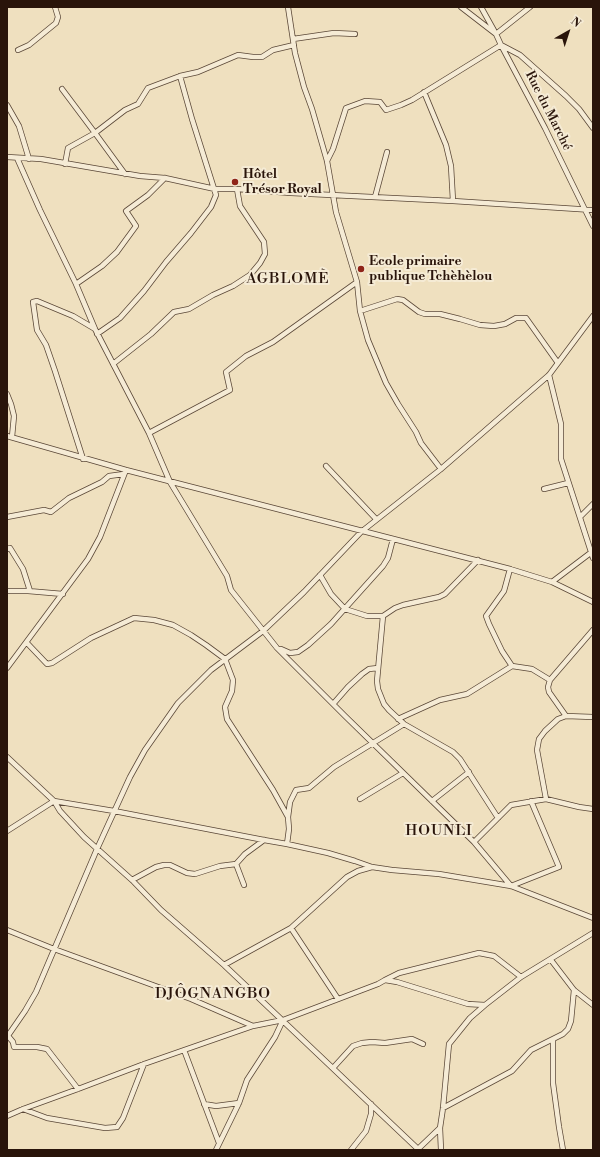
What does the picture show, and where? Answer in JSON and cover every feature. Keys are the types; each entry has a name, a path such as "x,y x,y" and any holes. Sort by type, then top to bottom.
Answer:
{"street":[{"path":"18,50 29,45 56,23 58,17 55,7"},
{"path":"288,7 294,46 304,87 327,161 332,195 356,282 360,312 368,340 386,383 416,432 421,443 441,469"},
{"path":"461,7 496,34 530,7"},
{"name":"Rue du Marché","path":"481,7 545,128 593,226"},
{"path":"293,39 334,33 355,34"},
{"path":"327,161 333,149 346,108 366,101 380,102 386,110 401,105 501,45 520,55 566,96 579,109 593,128"},
{"path":"65,164 68,148 95,133 124,110 138,104 148,88 180,76 198,72 238,55 262,57 274,50 294,46"},
{"path":"96,331 120,318 144,291 211,207 216,195 180,76"},
{"path":"62,89 125,174"},
{"path":"424,92 446,145 451,166 453,201"},
{"path":"7,106 19,126 29,158"},
{"path":"375,197 387,152"},
{"path":"7,157 29,158 125,174 165,178 215,189 453,201 593,210"},
{"path":"17,158 40,210 76,284 96,331 149,432 170,482 227,576 231,590 278,648 474,842 512,886"},
{"path":"76,284 102,266 117,252 136,226 126,212 148,195 165,178"},
{"path":"113,364 151,334 174,312 189,309 213,295 233,286 250,275 260,263 265,254 264,242 240,206 237,189"},
{"path":"149,432 230,390 226,372 246,356 273,342 356,282"},
{"path":"360,312 397,299 403,300 419,312 425,314 440,314 480,325 500,325 516,318 526,318 558,363"},
{"path":"83,459 46,345 37,330 33,302 36,301 73,316 96,331"},
{"path":"78,1090 47,1049 25,1046 14,1047 13,1042 7,1036 25,1011 36,992 114,810 145,750 183,699 211,670 262,630 320,575 361,532 441,469 549,375 593,316"},
{"path":"549,375 561,424 561,459 593,558"},
{"path":"7,394 12,404 14,416 10,436 125,472 170,482 510,569 552,582 593,602"},
{"path":"326,466 376,520"},
{"path":"7,517 44,510 51,512 69,498 102,482 109,476 125,472"},
{"path":"8,666 27,643 88,559 100,537 125,472"},
{"path":"544,489 568,483"},
{"path":"580,516 593,504"},
{"path":"278,648 290,653 298,652 308,645 345,609 383,566 388,558 393,539"},
{"path":"7,549 10,548 23,569 30,591"},
{"path":"552,582 592,552"},
{"path":"320,575 331,594 345,609 367,616 383,616 395,608 403,605 439,597 445,594 478,560"},
{"path":"510,569 504,591 486,616 488,624 512,666"},
{"path":"7,591 30,591 63,594"},
{"path":"383,616 377,681 381,697 389,710 404,724 453,752 460,759 498,818"},
{"path":"27,643 47,664 52,663 91,638 134,618 154,620 173,625 191,635 225,658 233,685 225,707 227,718 288,817"},
{"path":"566,716 549,692 548,687 550,680 593,630"},
{"path":"398,719 440,700 467,694 512,666 532,669 550,680"},
{"path":"334,704 348,687 362,674 369,669 378,668"},
{"path":"546,799 537,744 545,731 558,719 566,716 593,717"},
{"path":"287,844 290,802 296,790 309,788 334,767 404,724"},
{"path":"7,757 54,801 71,824 97,849 132,880 161,910 224,965 418,1150 440,1128"},
{"path":"432,801 469,772"},
{"path":"360,799 403,773"},
{"path":"474,842 511,805 546,799 579,808 593,809"},
{"path":"7,831 54,801 114,810 287,844 328,853 372,867 439,874 512,886 593,918"},
{"path":"512,886 560,867 531,801"},
{"path":"132,880 156,867 170,865 187,873 195,874 220,866 236,864 245,854 264,840"},
{"path":"236,864 244,885"},
{"path":"224,965 291,928 347,877 358,871 372,867"},
{"path":"291,928 338,1000"},
{"path":"7,930 54,949 191,999 253,1026"},
{"path":"441,1150 440,1128 449,1044 470,1018 521,977 593,933"},
{"path":"7,1116 23,1108 78,1090 144,1064 253,1026 282,1020 338,1000 399,973 479,953 494,956 521,977"},
{"path":"551,960 574,990 593,1005"},
{"path":"385,980 397,982 468,1004 485,1005"},
{"path":"443,1108 512,1071 531,1050 563,1034 568,1029 572,1012 574,990"},
{"path":"218,1148 239,1103 247,1080 275,1037 282,1020"},
{"path":"333,1068 354,1046 362,1043 385,1043 412,1039 424,1044"},
{"path":"553,1039 553,1083 559,1127 564,1150"},
{"path":"184,1050 218,1148"},
{"path":"23,1108 47,1118 105,1128 117,1127 123,1118 144,1064"},
{"path":"204,1104 216,1106 239,1103"},
{"path":"351,1150 366,1131 371,1114 371,1104"}],"place":[{"name":"Hôtel Trésor Royal","path":"235,182"},
{"name":"Ecole primaire publique Tchèhèlou","path":"361,269"}],"district":[{"name":"AGBLOMÈ","path":"288,279"},
{"name":"HOUNLI","path":"439,831"},
{"name":"DJÔGNANGBO","path":"213,994"}]}
